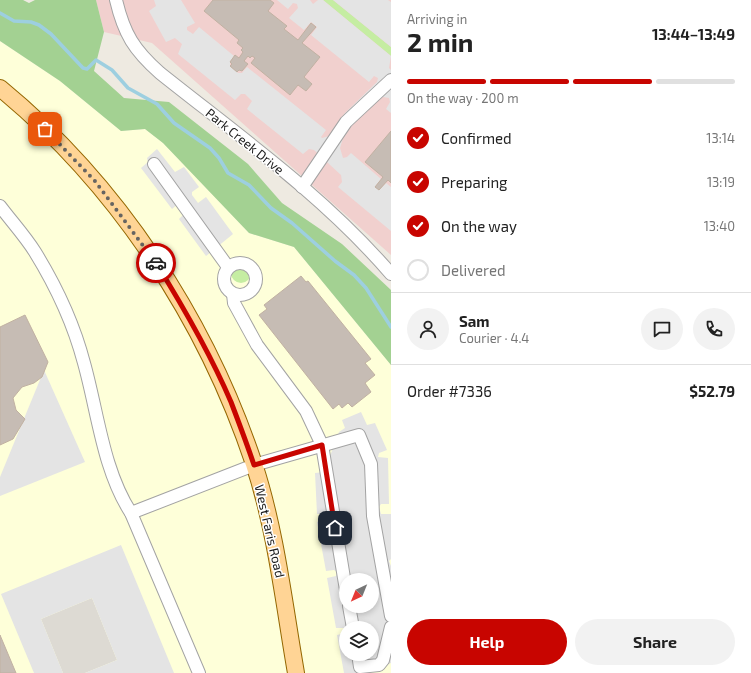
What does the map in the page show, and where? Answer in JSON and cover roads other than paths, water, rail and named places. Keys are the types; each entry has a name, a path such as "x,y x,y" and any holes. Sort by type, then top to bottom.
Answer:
{"main road":[{"name":"West Faris Road","path":"0,88 54,138 95,181 154,260 185,310 205,347 231,402 254,465 267,515 281,581 296,673"}],"street":[{"name":"Park Creek Drive","path":"116,0 120,20 126,35 142,57 302,187 338,219 391,274"},
{"path":"302,187 346,122 391,80"},
{"path":"154,164 228,267"},
{"path":"0,206 35,252 66,312 84,362 103,441 120,496 132,513 199,673"},
{"path":"237,262 247,263 255,271 257,281 252,291 243,296 233,294 225,287 223,277 228,267 237,262"},
{"path":"233,294 234,303 257,345 306,411 322,445 343,573"},
{"path":"132,513 254,465 359,435 371,464 373,516 391,616"},
{"path":"359,661 360,667 379,665 383,660 391,627"}],"waterway":[{"path":"0,13 14,21 31,22 39,25 51,34 83,68 87,69 96,60 112,70 128,88 157,104 174,123 210,148 219,158 228,173 249,185 271,208 292,223 335,261 354,275 366,288 391,327"}]}
